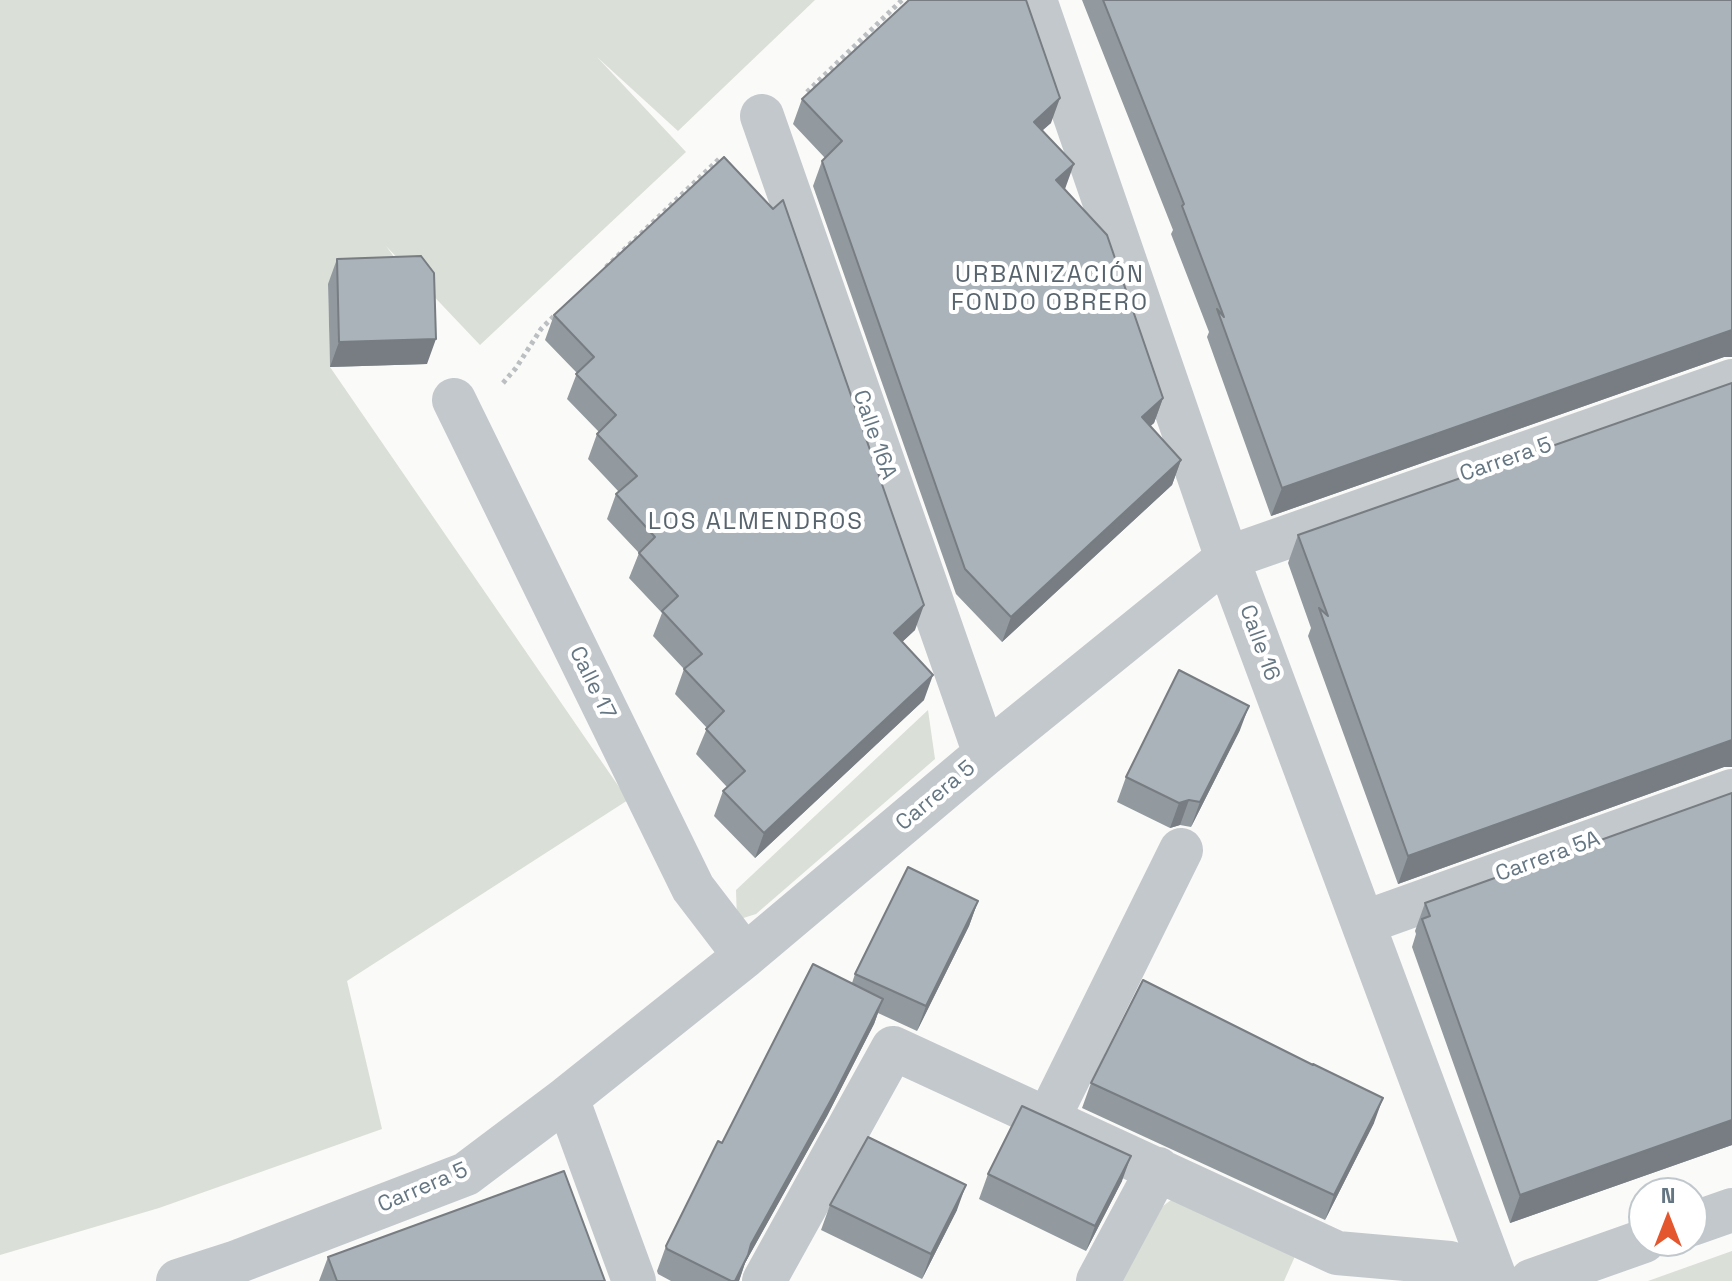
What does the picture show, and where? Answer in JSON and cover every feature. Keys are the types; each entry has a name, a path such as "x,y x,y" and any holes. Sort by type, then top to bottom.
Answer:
{"street":[{"name":"Calle 16","path":"1035,0 1227,558 1496,1281"},
{"name":"Calle 16A","path":"765,123 985,754"},
{"name":"Carrera 5","path":"178,1281 234,1263 466,1174 745,956 985,754 1227,558 1732,381"},
{"name":"Calle 17","path":"461,414 693,888 745,956"},
{"name":"Carrera 5A","path":"1363,923 1732,791"},
{"path":"1048,1119 1181,850"},
{"path":"764,1281 893,1048 1337,1253 1450,1263 1482,1281"},
{"path":"567,1098 634,1281"},
{"path":"1098,1281 1158,1169"},
{"path":"1708,1218 1732,1210"},
{"path":"1531,1281 1628,1247"}],"path":[{"path":"597,276 719,158 765,123 902,0"},
{"path":"461,414 516,368 541,329 563,308"}],"shaded area":[{"path":"0,0 815,0 678,131 597,57 686,152 480,345 386,246 412,281 328,284 330,367 628,800 347,981 382,1129 159,1208 0,1255"},
{"path":"928,710 935,759 756,914 737,920 736,890"},
{"path":"1175,1197 1296,1254 1284,1281 1119,1281 1159,1209"},
{"path":"1732,1251 1732,1281 1648,1281"}],"building":[{"path":"909,0 1026,0 1060,98 1034,122 1074,164 1056,180 1107,235 1163,398 1142,417 1181,460 1011,617 965,569 822,161 842,141 802,99"},
{"path":"1103,0 1732,0 1732,330 1282,488 1217,309 1224,317 1182,206 1184,204"},
{"path":"724,157 773,209 783,200 924,605 894,633 933,675 764,833 723,791 745,771 706,729 724,711 684,669 702,654 662,611 678,596 639,553 655,537 616,494 637,476 597,434 616,415 576,374 594,357 554,315"},
{"path":"421,256 434,273 436,339 339,342 337,259"},
{"path":"1732,383 1732,740 1408,856 1319,608 1328,616 1298,535"},
{"path":"1179,670 1249,706 1200,802 1189,800 1179,803 1126,777"},
{"path":"1732,793 1732,1120 1520,1195 1422,919 1430,916 1425,903"},
{"path":"908,867 978,901 926,1006 855,974"},
{"path":"813,964 883,999 751,1244 735,1281 731,1281 666,1246 718,1141 722,1143"},
{"path":"1143,980 1383,1098 1334,1195 1091,1083"},
{"path":"1022,1106 1131,1156 1095,1226 988,1174"},
{"path":"868,1137 966,1185 931,1254 830,1205"},
{"path":"564,1171 605,1281 337,1281 328,1257"}],"district":[{"name":"URBANIZACIÓN FONDO OBRERO","path":"1050,289"},
{"name":"LOS ALMENDROS","path":"756,522"}]}
